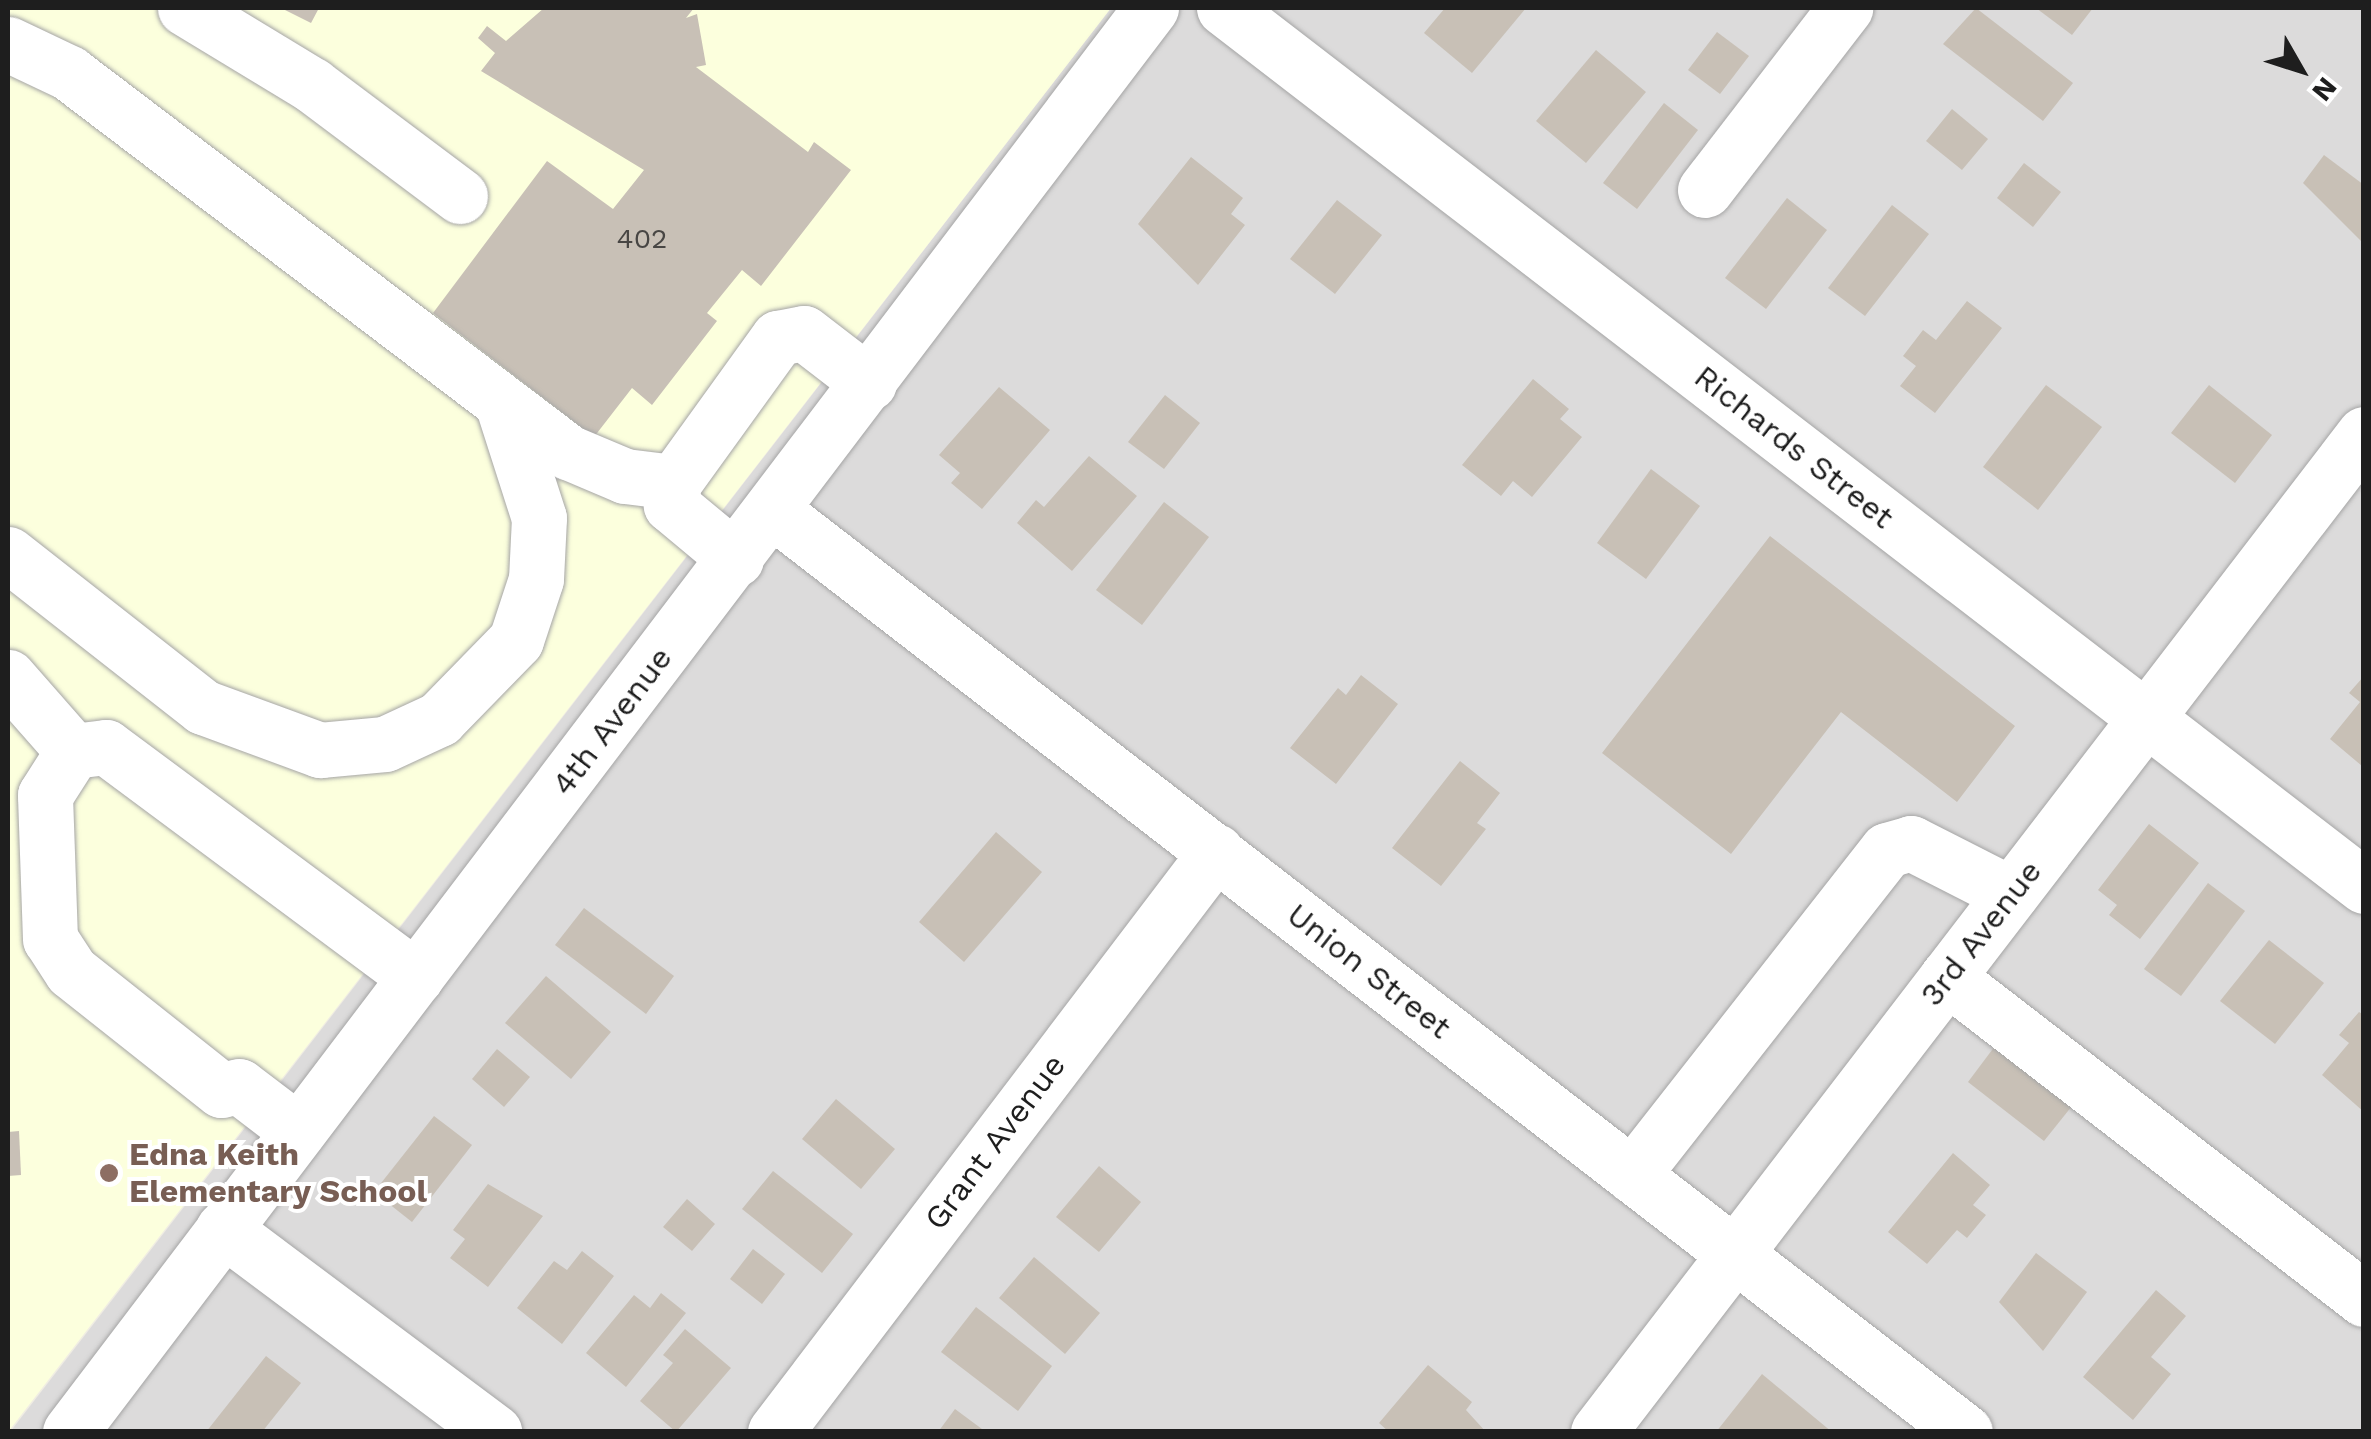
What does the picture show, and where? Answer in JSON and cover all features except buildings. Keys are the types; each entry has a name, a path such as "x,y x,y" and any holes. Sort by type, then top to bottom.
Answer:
{"street":[{"path":"186,8 312,85 460,196"},
{"name":"4th Avenue","path":"70,1432 736,560 1151,8"},
{"name":"Richards Street","path":"1224,8 2364,886"},
{"path":"1704,190 1845,8"},
{"path":"8,44 69,73 504,406 600,469 674,482"},
{"path":"736,560 671,505 674,482 778,338 804,333 869,383"},
{"path":"8,554 202,707 320,750 386,744 465,698 516,640 536,579 539,518 504,406"},
{"name":"3rd Avenue","path":"1598,1432 2146,719 2347,491 2364,434"},
{"name":"Union Street","path":"773,511 1965,1432"},
{"path":"8,677 73,752"},
{"path":"298,1130 238,1086 220,1090 70,971 50,938 44,795 73,752 106,747 416,977"},
{"path":"1632,1175 1886,850 1911,843 2012,894"},
{"name":"Grant Avenue","path":"775,1432 1216,852"},
{"path":"1948,977 2364,1299"},
{"path":"223,1229 494,1432"}],"shaded area":[{"path":"8,8 1111,8 8,1432"},
{"path":"1111,8 2363,8 2363,1431 10,1432"}],"place":[{"name":"Edna Keith Elementary School","path":"109,1173"}]}
